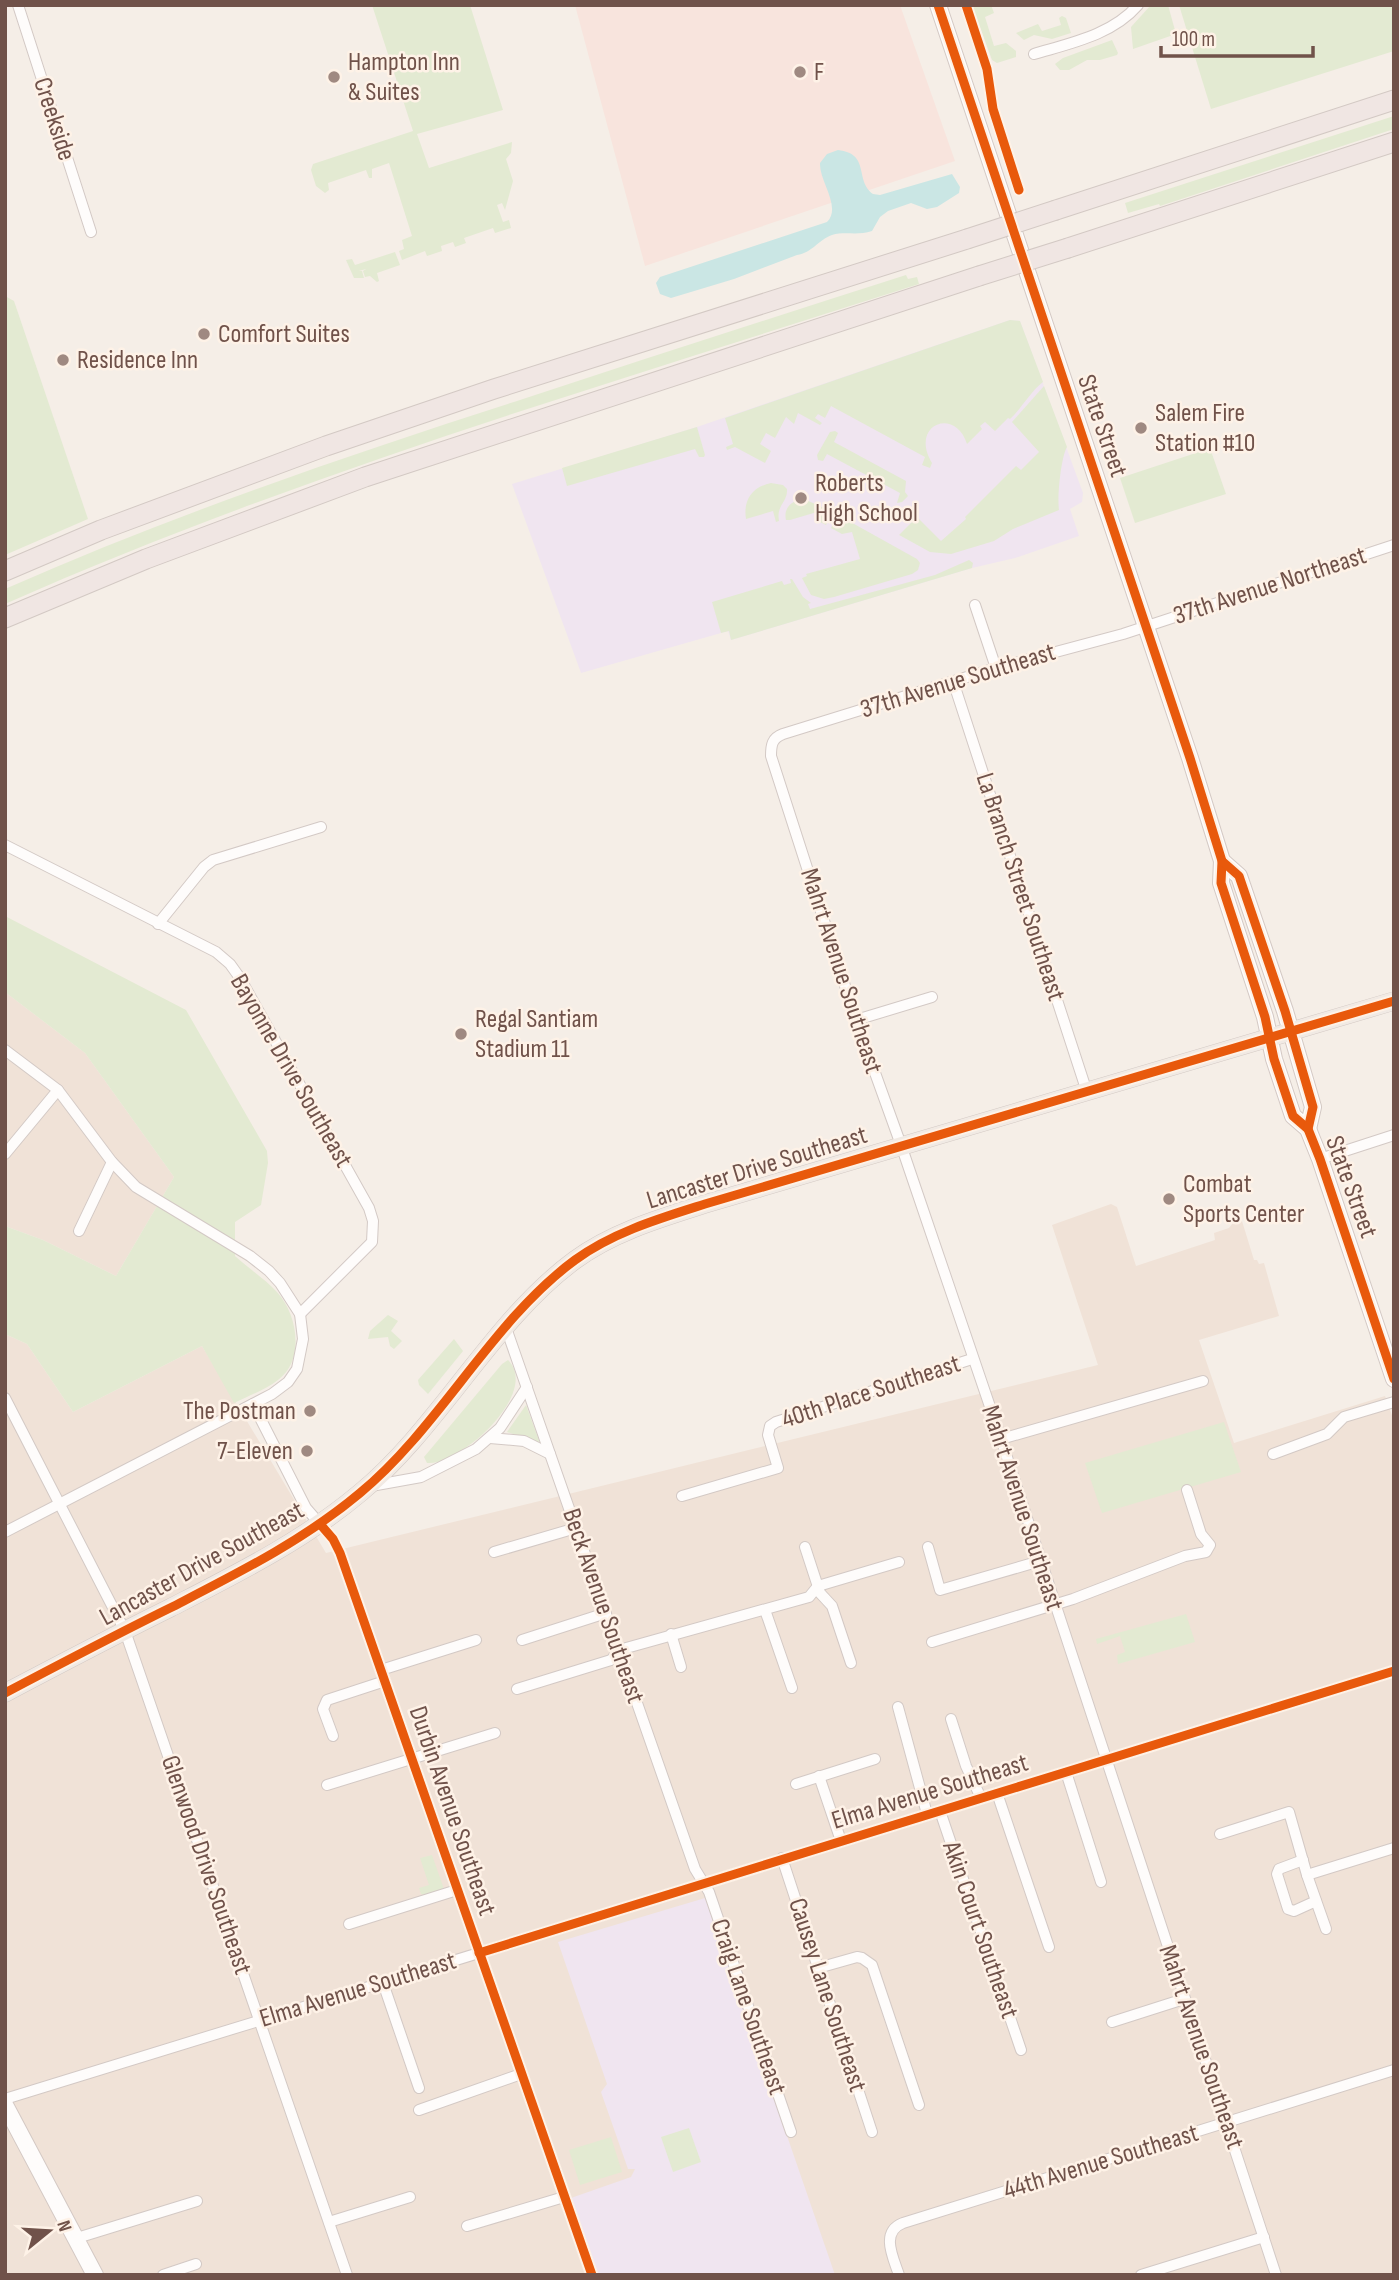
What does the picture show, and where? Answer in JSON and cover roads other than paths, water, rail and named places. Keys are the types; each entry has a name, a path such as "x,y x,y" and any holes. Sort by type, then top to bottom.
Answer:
{"highway":[{"path":"5,571 114,525 326,446 494,389 1394,100"},
{"path":"5,618 159,554 365,477 1394,142"}],"main road":[{"name":"State Street","path":"938,5 1147,626 1222,861 1221,883 1265,1017 1293,1116 1308,1129 1320,1158 1394,1379"},
{"name":"State Street","path":"1222,861 1239,876 1290,1033 1313,1107 1308,1129"},
{"name":"Lancaster Drive Southeast","path":"5,1693 250,1567 320,1524 368,1487 420,1431 506,1328 556,1275 575,1260 611,1239 684,1210 1394,1001"},
{"path":"5,2105 96,2275"}],"street":[{"name":"Creekside","path":"18,5 91,232"},
{"path":"1034,54 1095,35 1116,25 1138,5"},
{"name":"37th Avenue Northeast","path":"1147,626 1394,545"},
{"path":"975,605 996,668"},
{"name":"37th Avenue Southeast","path":"772,742 783,734 953,681 1147,626"},
{"name":"La Branch Street Southeast","path":"953,681 1087,1092"},
{"name":"Mahrt Avenue Southeast","path":"772,742 771,756 856,1020 1000,1439 1276,2275"},
{"path":"158,924 204,867 213,860 321,827"},
{"name":"Bayonne Drive Southeast","path":"5,845 216,952 230,964 240,978 369,1208 373,1221 372,1242 300,1314"},
{"path":"856,1020 932,997"},
{"path":"5,1050 58,1090 112,1162 135,1187 260,1263 280,1283 300,1314 303,1339 297,1369 282,1387 5,1532"},
{"path":"5,1154 58,1090"},
{"path":"1320,1158 1394,1135"},
{"path":"79,1231 112,1162"},
{"name":"Beck Avenue Southeast","path":"506,1328 702,1883"},
{"name":"40th Place Southeast","path":"682,1496 778,1468 768,1435 770,1426 776,1422 972,1359"},
{"path":"1000,1439 1203,1381"},
{"path":"368,1487 421,1477 476,1449 490,1438 506,1419 527,1387"},
{"name":"Glenwood Drive Southeast","path":"5,1398 125,1631 347,2275"},
{"path":"1273,1454 1326,1434 1344,1417 1394,1402"},
{"name":"Durbin Avenue Southeast","path":"253,1404 306,1508 333,1539 340,1553 592,2275"},
{"path":"490,1438 524,1441 550,1454"},
{"path":"932,1642 1054,1605 1185,1556 1209,1551 1210,1545 1201,1534 1187,1490"},
{"path":"494,1552 576,1528"},
{"path":"805,1547 820,1593 832,1606 850,1663"},
{"path":"928,1547 940,1590 1040,1561"},
{"path":"517,1689 611,1660 619,1650 809,1597 818,1586 899,1562"},
{"path":"765,1609 792,1688"},
{"path":"522,1640 606,1613"},
{"path":"671,1634 681,1667"},
{"path":"333,1736 323,1709 327,1700 383,1675 476,1640"},
{"name":"Elma Avenue Southeast","path":"5,2099 1394,1671"},
{"path":"898,1707 927,1814"},
{"path":"951,1718 966,1766 981,1798"},
{"path":"327,1786 495,1732"},
{"path":"796,1784 875,1759"},
{"path":"1066,1772 1101,1882"},
{"path":"819,1776 841,1840"},
{"path":"997,1793 1049,1947"},
{"name":"Akin Court Southeast","path":"940,1811 1021,2050"},
{"path":"1220,1834 1289,1812 1326,1929"},
{"path":"1307,1875 1394,1848"},
{"name":"Causey Lane Southeast","path":"782,1858 872,2132"},
{"path":"1303,1860 1279,1869 1277,1874 1288,1909 1294,1911 1316,1901"},
{"name":"Craig Lane Southeast","path":"702,1883 709,1892 790,2132"},
{"path":"349,1924 457,1890"},
{"path":"818,1968 856,1957 872,1965 919,2105"},
{"path":"383,1983 419,2088"},
{"path":"1112,2022 1184,1998"},
{"name":"44th Avenue Southeast","path":"899,2275 889,2240 893,2228 903,2223 1394,2070"},
{"path":"419,2110 521,2074"},
{"path":"328,2222 410,2197"},
{"path":"467,2225 565,2197"},
{"path":"77,2238 197,2201"},
{"path":"1141,2275 1264,2237"},
{"path":"163,2275 196,2264"}],"water":[{"path":"838,150 848,152 859,162 864,182 873,194 880,195 952,174 960,187 959,193 937,207 927,209 911,203 888,211 880,217 872,231 832,235 807,252 734,279 671,298 660,294 656,283 660,277 827,222 832,209 820,163 827,154"}],"place":[{"name":"F","path":"800,72"},
{"name":"Hampton Inn & Suites","path":"334,77"},
{"name":"Comfort Suites","path":"204,334"},
{"name":"Residence Inn","path":"63,360"},
{"name":"Salem Fire Station #10","path":"1141,428"},
{"name":"Roberts High School","path":"801,498"},
{"name":"Regal Santiam Stadium 11","path":"461,1034"},
{"name":"Combat Sports Center","path":"1169,1199"},
{"name":"The Postman","path":"310,1411"},
{"name":"7-Eleven","path":"307,1451"}]}
